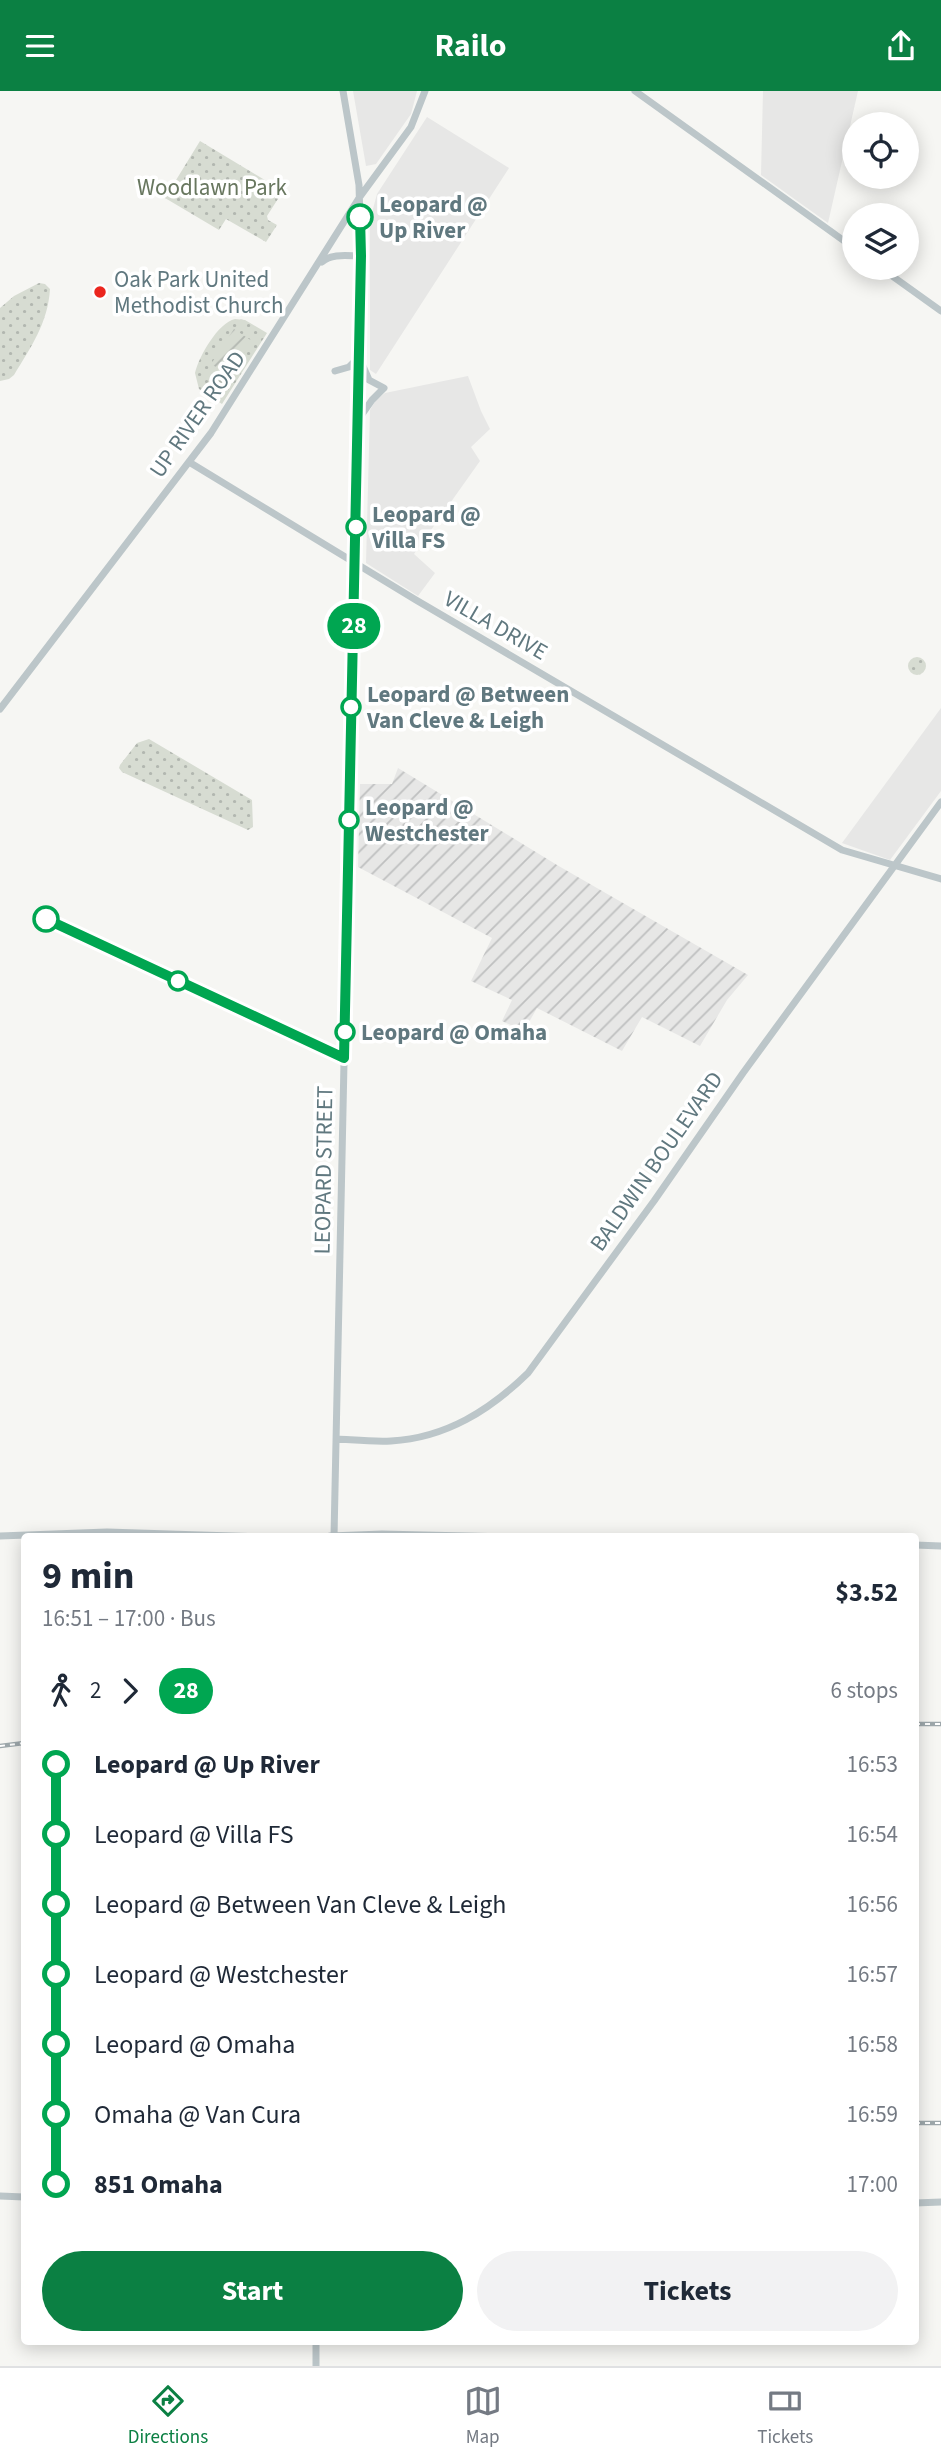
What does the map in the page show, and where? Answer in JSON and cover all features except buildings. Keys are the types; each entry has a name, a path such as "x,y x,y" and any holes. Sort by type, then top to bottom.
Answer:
{"main road":[{"name":"LEOPARD STREET","path":"332,1533 337,1439 361,256 359,198 343,91"},
{"name":"UP RIVER ROAD","path":"0,709 211,433 359,198 411,127 425,91"},
{"path":"635,91 842,239"},
{"path":"319,265 327,257 361,256"},
{"path":"898,280 941,311"},
{"path":"335,371 349,367 359,358 369,380 384,388 358,421"},
{"name":"VILLA DRIVE","path":"188,462 842,850 941,880"},
{"name":"BALDWIN BOULEVARD","path":"337,1439 391,1441 428,1436 484,1410 528,1373 941,803"},
{"path":"80,1533 138,1533"},
{"path":"0,1536 21,1535"},
{"path":"919,1545 941,1546"},
{"path":"0,2196 21,2197"},
{"path":"919,2203 941,2203"},
{"path":"316,2345 316,2366"}],"shaded area":[{"path":"353,91 417,91 411,114 376,164 366,166"},
{"path":"763,91 858,91 853,112 842,112 842,161 828,223 761,175"},
{"path":"427,117 509,168 376,374 370,370 370,220 377,194"},
{"path":"468,376 490,429 471,447 480,461 414,554 435,573 418,596 366,563 370,410 376,400 385,393"},
{"path":"941,708 941,791 890,860 842,843"},
{"path":"398,768 557,865 748,975 727,1000 700,1046 642,1017 622,1051 537,1008 524,1031 502,1021 512,1000 471,981 492,938 358,867 360,784 392,784"}],"green space":[{"name":"Woodlawn Park","path":"200,141 283,191 267,216 268,220 277,225 266,242 226,219 219,230 165,198"},
{"path":"39,283 50,289 42,324 14,375 0,381 0,308 14,296"},
{"path":"235,319 245,320 267,333 222,404 199,389 195,373 210,341 222,327"},
{"path":"234,329 252,341 229,375 211,364"},
{"path":"917,657 923,660 926,666 923,672 917,675 911,672 908,666 911,660"},
{"path":"149,739 252,800 253,827 248,830 122,772 120,765 137,743"}],"railway":[{"path":"919,1724 941,1724"},
{"path":"0,1746 21,1743"},
{"path":"919,2123 941,2123"}],"bus line":[{"name":"28","path":"46,919 344,1058 360,217"}],"place":[{"name":"Leopard @ Up River","path":"360,217"},
{"name":"Oak Park United Methodist Church","path":"100,292"},
{"name":"Leopard @ Villa FS","path":"356,527"},
{"name":"Leopard @ Between Van Cleve & Leigh","path":"351,707"},
{"name":"Leopard @ Westchester","path":"349,820"},
{"name":"Leopard @ Omaha","path":"345,1032"}]}
